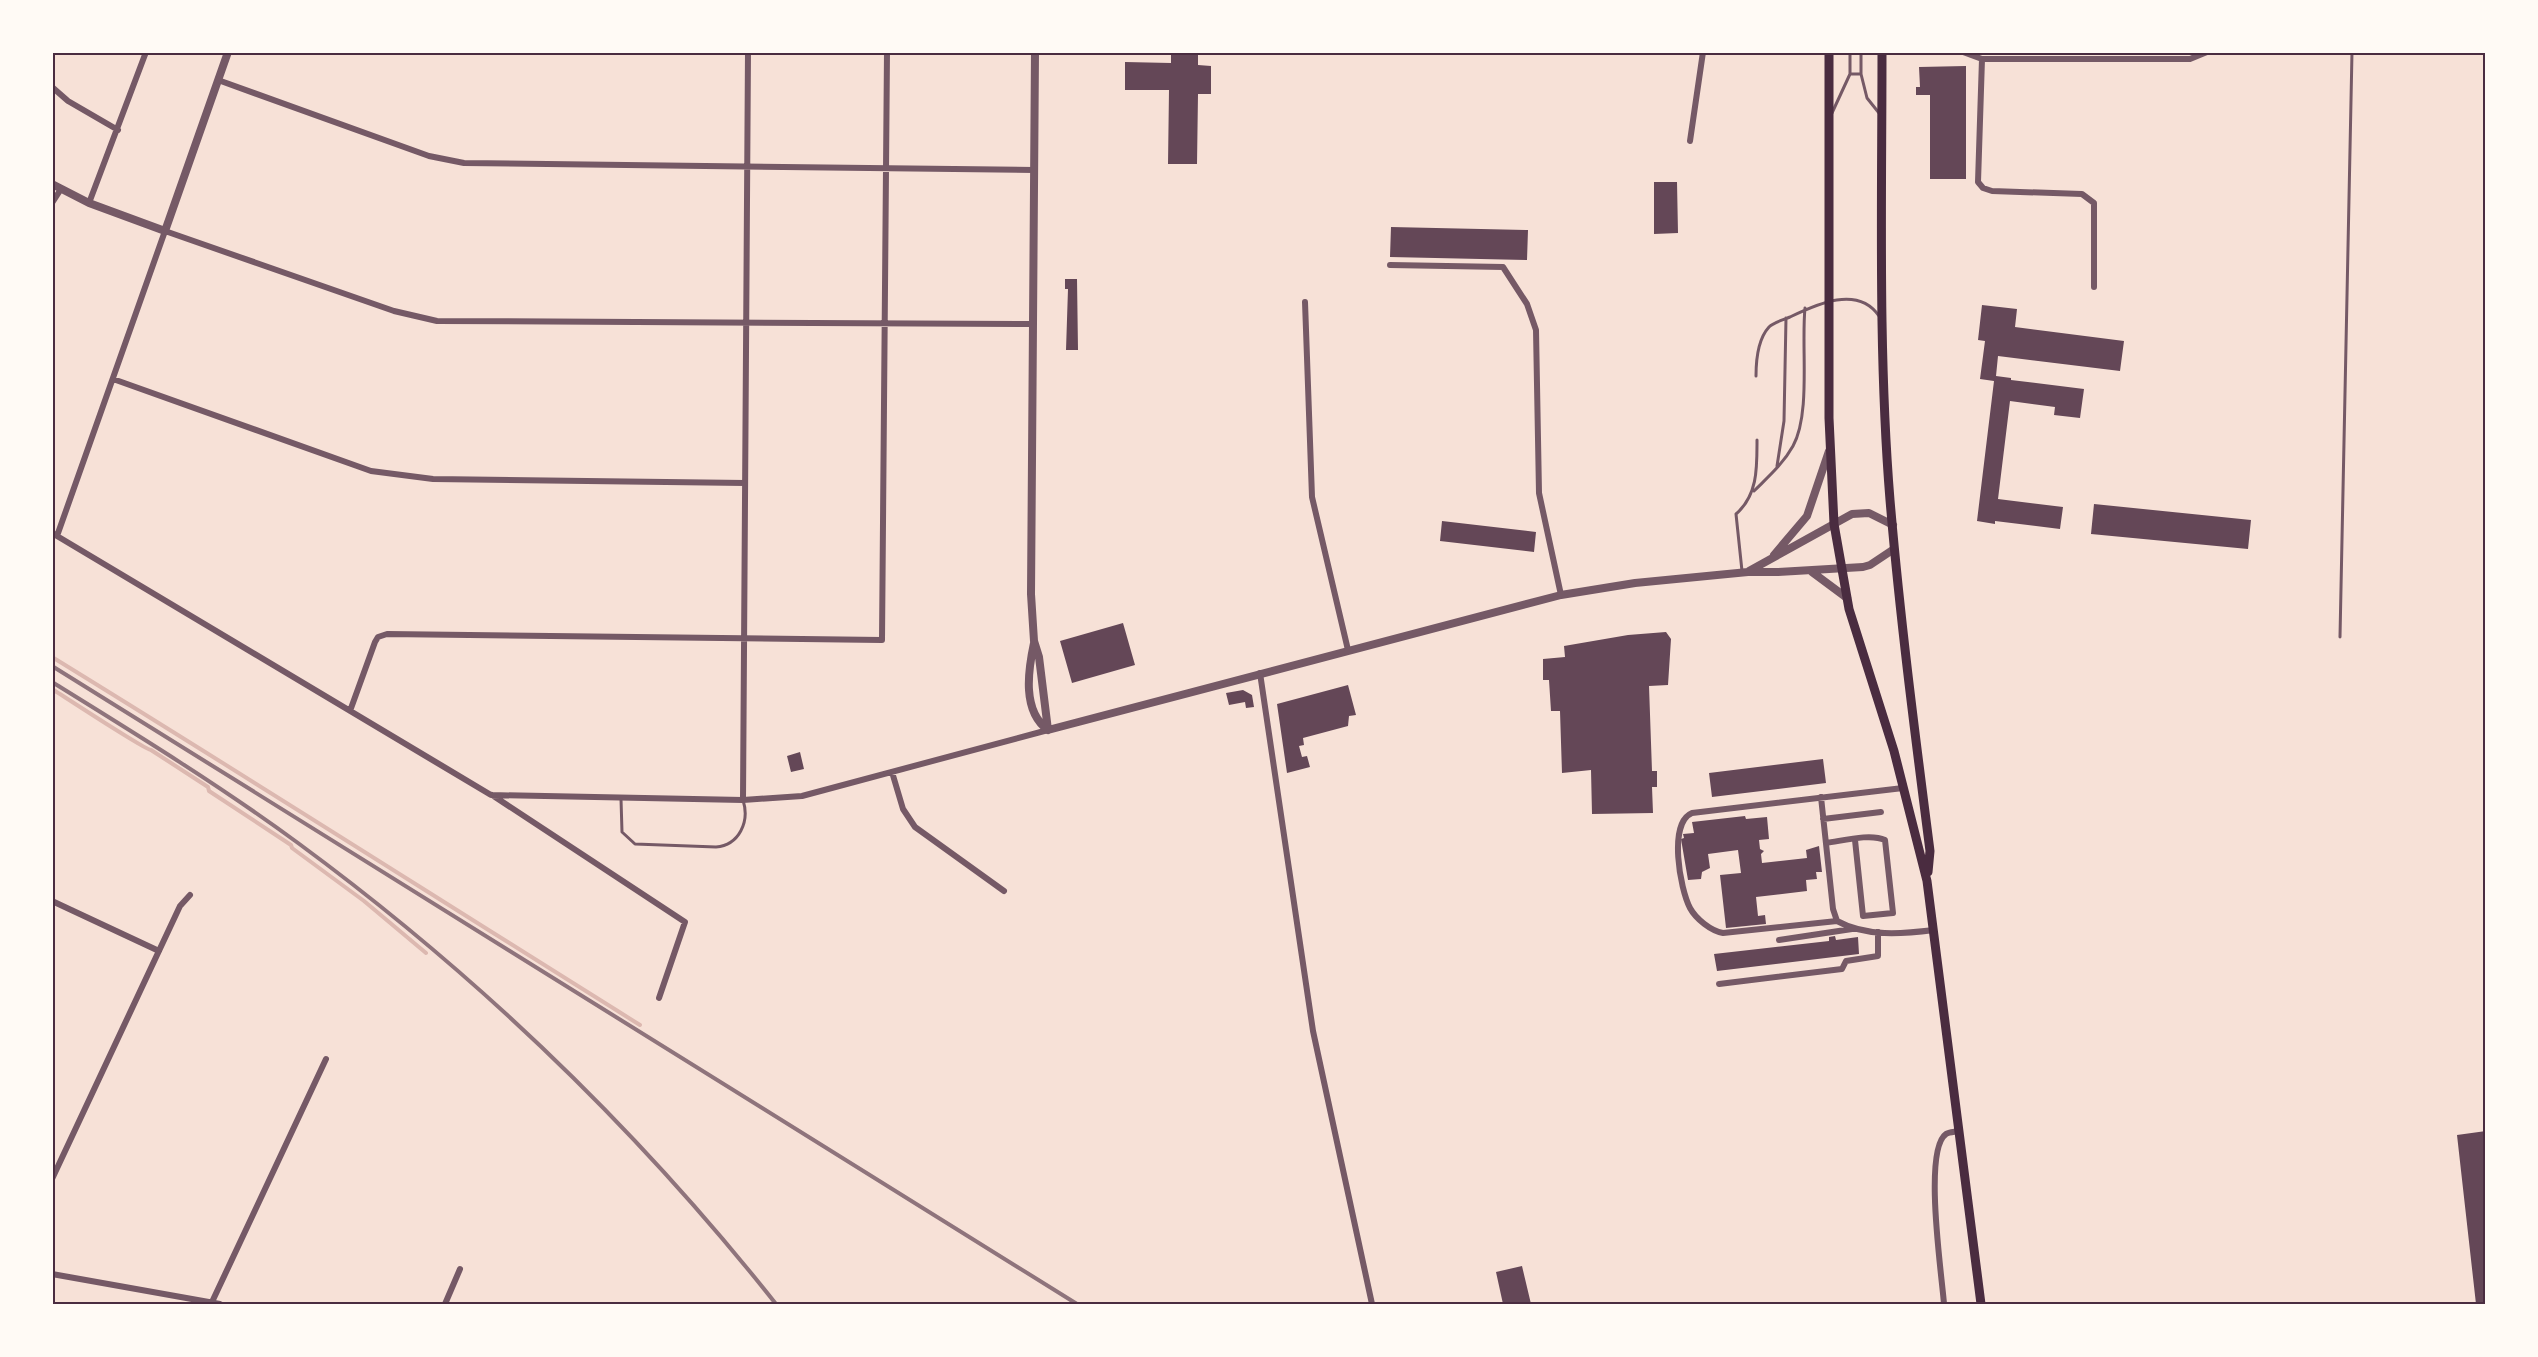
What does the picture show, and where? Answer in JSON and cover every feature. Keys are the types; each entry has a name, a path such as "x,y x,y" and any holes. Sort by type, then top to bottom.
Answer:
{"main road":[{"path":"1829,52 1830,447 1834,524 1847,598 1903,788 1927,881 1981,1305"},
{"path":"1882,52 1883,323 1894,549 1930,851 1927,881"}],"street":[{"path":"89,203 146,52"},
{"path":"228,52 113,379 55,535 491,795 685,922 659,998"},
{"path":"743,800 748,52"},
{"path":"350,711 375,642 387,634 882,640 887,52"},
{"path":"1035,52 1031,598 1034,641 1039,657 1048,730"},
{"path":"1690,141 1702,52"},
{"path":"1963,52 1982,59 2010,56 2190,59 2207,52"},
{"path":"1982,59 1978,182 1983,188 1992,191 2082,194 2091,198 2094,203 2094,287"},
{"path":"218,80 429,156 451,161 516,165 1034,170"},
{"path":"52,87 68,101 118,130"},
{"path":"52,184 89,203 165,231 404,314 437,321 1033,324"},
{"path":"52,203 61,189"},
{"path":"1390,265 1503,267 1527,304 1534,319 1538,355 1539,493 1561,595"},
{"path":"1305,302 1312,497 1348,650"},
{"path":"113,379 371,471 401,477 745,483"},
{"path":"1769,560 1807,516 1830,447"},
{"path":"1745,572 1852,514 1869,513 1893,525"},
{"path":"491,795 743,800 810,795 1260,673 1561,595 1635,583 1745,572 1863,567 1894,549"},
{"path":"1810,571 1847,598"},
{"path":"1034,641 1030,662 1030,696 1035,718 1048,730"},
{"path":"1260,673 1313,1031 1372,1305"},
{"path":"892,772 903,809 915,827 1004,891"},
{"path":"1852,929 1837,921 1719,933 1693,914 1686,900 1677,836 1681,823 1688,814 1903,788"},
{"path":"1821,797 1833,909 1837,921"},
{"path":"1823,819 1881,812"},
{"path":"1826,843 1855,840 1885,840 1893,913 1863,916 1855,840"},
{"path":"52,1179 180,906 190,895"},
{"path":"52,901 159,951"},
{"path":"1779,940 1852,929 1901,933 1934,930"},
{"path":"1719,984 1842,969 1845,961 1878,956 1878,932"},
{"path":"212,1302 326,1059"},
{"path":"1944,1305 1934,1173 1942,1138 1947,1133 1959,1131"},
{"path":"445,1305 460,1269"},
{"path":"52,1274 220,1305"}],"lane":[{"path":"1829,118 1850,74 1850,52"},
{"path":"1861,52 1861,74 1867,98 1882,117"},
{"path":"2340,637 2352,52"},
{"path":"1850,74 1861,74"},
{"path":"1756,376 1761,338 1770,325 1804,308 1848,299 1866,302 1883,323"},
{"path":"1745,572 1737,514 1746,506 1754,491 1776,470 1792,447 1802,417 1804,308"},
{"path":"1776,470 1784,421 1786,318"},
{"path":"1754,491 1757,440"},
{"path":"621,798 622,832 628,840 642,846 718,847 729,845 743,825 746,814 743,800"}],"building":[{"path":"1171,52 1198,52 1198,65 1211,66 1211,94 1198,94 1197,164 1168,164 1169,90 1125,90 1125,62 1171,63"},
{"path":"1966,66 1966,179 1930,179 1930,95 1916,95 1916,87 1920,87 1919,67"},
{"path":"1654,182 1677,182 1678,233 1654,234"},
{"path":"1391,227 1528,230 1527,260 1390,257"},
{"path":"1065,279 1077,279 1078,350 1066,350 1068,289 1065,289"},
{"path":"1982,305 2017,309 2015,327 2124,341 2120,371 1998,356 1996,376 2084,389 2080,418 2054,415 2055,407 2010,401 1998,499 2063,507 2060,529 1977,521 1994,381 1980,379 1985,341 1978,340"},
{"path":"2094,504 2251,520 2248,549 2091,534"},
{"path":"1442,521 1536,532 1534,552 1440,541"},
{"path":"1123,623 1135,665 1072,683 1060,641"},
{"path":"1666,632 1671,639 1668,685 1649,686 1652,771 1657,771 1657,787 1652,787 1653,813 1592,814 1591,770 1562,773 1560,711 1551,711 1549,680 1543,680 1543,659 1565,657 1564,646 1628,635"},
{"path":"1348,685 1356,715 1349,716 1348,726 1303,738 1304,745 1299,746 1302,757 1307,756 1310,767 1287,773 1277,704"},
{"path":"1243,690 1252,695 1254,707 1246,708 1245,702 1229,705 1226,693"},
{"path":"800,752 804,769 791,772 787,756"},
{"path":"1823,759 1826,783 1712,797 1709,773"},
{"path":"1745,816 1746,819 1767,817 1769,839 1759,840 1760,849 1764,851 1761,854 1762,863 1807,858 1806,850 1819,846 1822,872 1816,872 1817,879 1806,880 1807,891 1756,897 1758,916 1765,915 1766,924 1726,928 1720,875 1741,873 1738,850 1708,854 1710,868 1702,872 1701,879 1688,880 1681,839 1684,838 1683,834 1694,833 1692,822"},
{"path":"1835,936 1836,940 1858,937 1859,954 1717,971 1714,954 1829,941 1829,937"},
{"path":"2486,1131 2486,1304 2476,1304 2457,1135"},
{"path":"1522,1266 1531,1304 1503,1304 1496,1272"}],"waterway":[{"path":"52,657 640,1025"},
{"path":"52,689 208,787 209,791 291,845 364,901 426,953"}],"railway":[{"path":"52,666 1077,1304"},
{"path":"52,682 177,760 298,843 429,946 552,1058 611,1117 669,1177 776,1304"}]}
